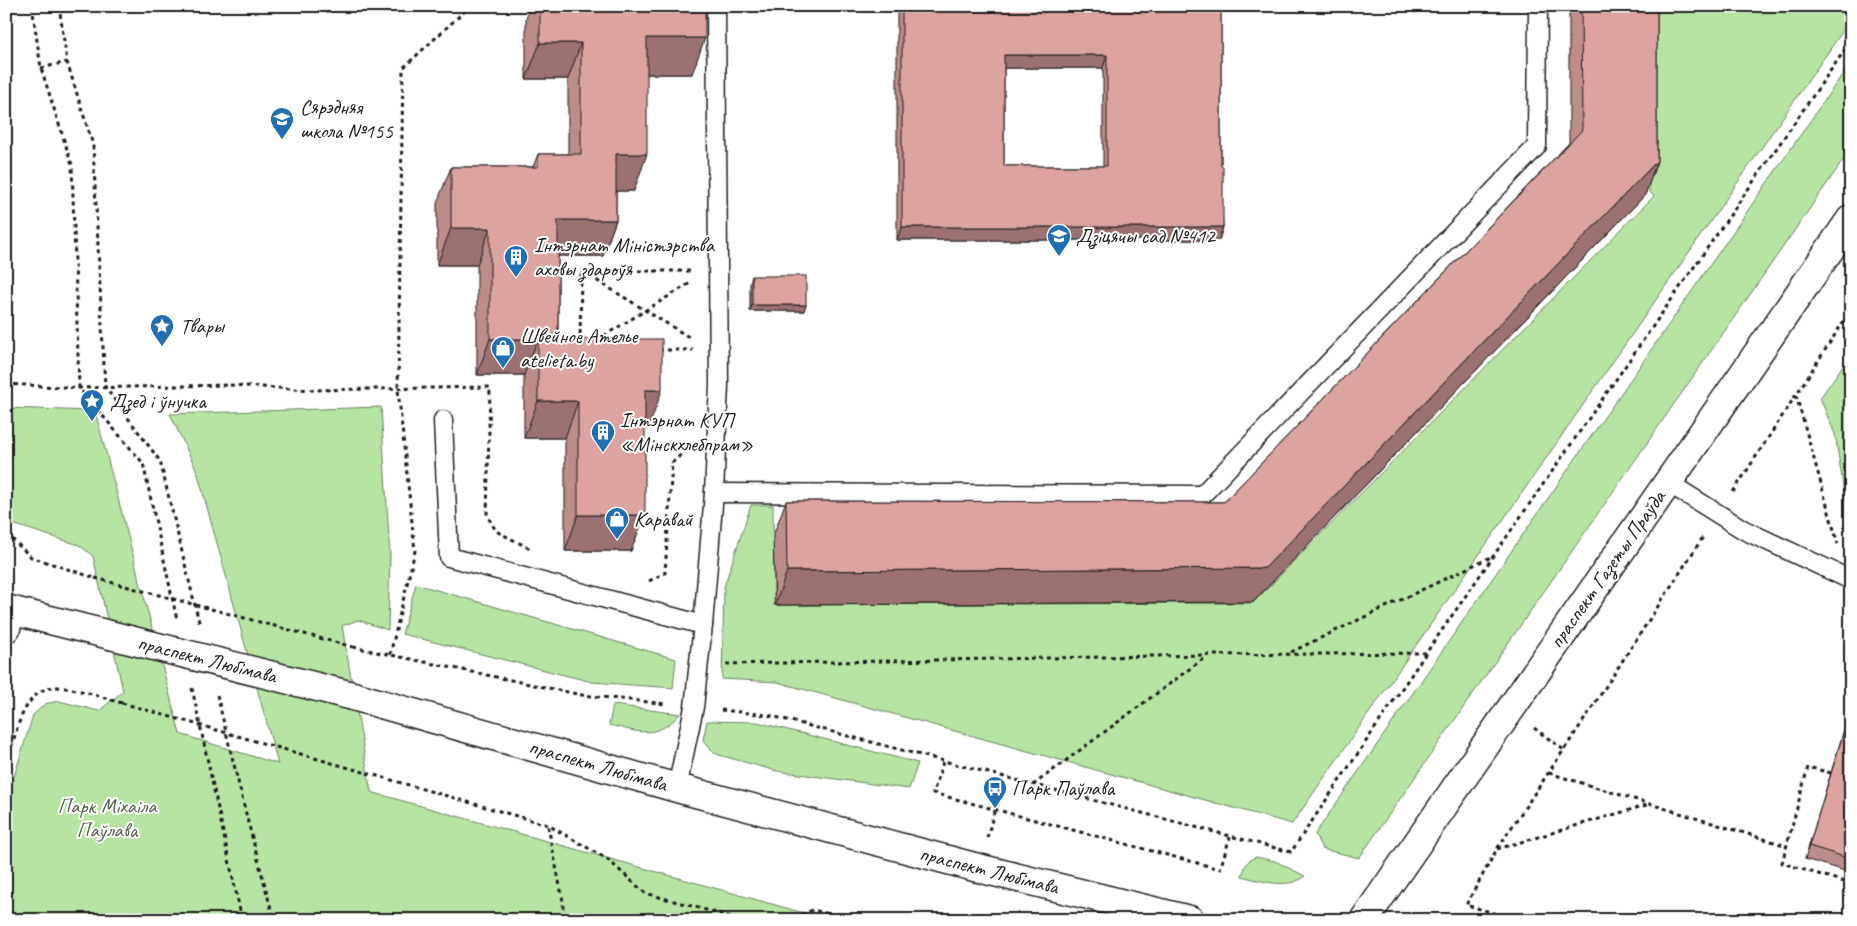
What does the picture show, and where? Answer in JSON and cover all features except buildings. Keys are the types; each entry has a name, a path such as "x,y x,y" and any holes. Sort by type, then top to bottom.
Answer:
{"main road":[{"name":"праспект Газеты Праўда","path":"1364,920 1851,218"},
{"name":"праспект Любімава","path":"8,616 110,635 353,696 677,788 978,868 1190,920"}],"lane":[{"path":"677,788 694,707 704,626 714,493 719,386 716,6"},
{"path":"714,493 1202,496 1537,146 1538,6"},
{"path":"443,420 449,557 704,626"},
{"path":"1667,482 1744,530 1849,579"}],"path":[{"path":"32,6 41,68 72,165 79,388 143,463 179,627"},
{"path":"59,6 67,62 93,145 105,387 160,460"},
{"path":"390,655 415,551 398,389 403,68 470,6"},
{"path":"6,533 31,557 95,578 353,647 582,695 768,715 1291,852 1426,653 1851,41"},
{"path":"41,68 67,62"},
{"path":"581,271 700,271"},
{"path":"581,271 694,340"},
{"path":"580,351 581,271"},
{"path":"596,341 694,281"},
{"path":"1845,318 1851,321"},
{"path":"654,350 701,350"},
{"path":"6,384 79,388 230,385 312,390 490,387 487,516 496,531 538,551"},
{"path":"1796,395 1849,579"},
{"path":"1288,654 1494,555"},
{"path":"644,581 652,581 665,573"},
{"path":"698,665 1208,655 1426,653"},
{"path":"1033,785 1208,655"},
{"path":"191,685 242,920"},
{"path":"6,770 24,709 33,696 45,688 65,687 548,825 607,858 644,893 742,920"},
{"path":"1520,920 1466,905 1497,849 1586,717"},
{"path":"943,762 933,793 1220,869 1230,837"},
{"path":"1830,773 1808,768 1782,863 1851,884"},
{"path":"1548,773 1786,846"},
{"path":"1497,849 1651,804"},
{"path":"548,825 563,901 563,920"},
{"path":"786,920 813,910 852,920"}],"green space":[{"path":"1648,6 1851,6 1851,19 1292,824 777,682 722,679 724,587 751,505 773,505 774,605 1253,603 1654,196 1649,192"},
{"path":"1851,62 1851,149 1359,858 1322,849 1315,834"},
{"path":"1851,354 1851,503 1845,498 1835,434 1820,398"},
{"name":"Парк Міхаіла Паўлава","path":"381,407 390,556 388,630 358,620 342,626 371,792 829,920 6,920 6,803 33,715 45,704 59,701 99,711 123,691 93,556 79,545 6,522 6,408 95,411 180,734 278,764 197,471 170,414"},
{"path":"416,584 676,659 673,688 592,682 402,634"},
{"path":"613,705 680,714 663,728 655,731 629,730 609,725"},
{"path":"707,721 757,722 918,763 909,789 777,771 719,755 712,751 703,740"},
{"path":"1256,857 1275,861 1305,876 1291,883 1275,883 1242,876 1248,862"}],"place":[{"name":"Сярэдняя школа №155","path":"282,140"},
{"name":"Дзіцячы сад №412","path":"1059,257"},
{"name":"Інтэрнат Міністэрства аховы здароўя","path":"516,278"},
{"name":"Твары","path":"162,347"},
{"name":"Швейное Ателье atelieta.by","path":"503,369"},
{"name":"Дзед і ўнучка","path":"92,422"},
{"name":"Інтэрнат КУП «Мінскхлебпрам»","path":"603,453"},
{"name":"Каравай","path":"617,540"},
{"name":"Парк Паўлава","path":"995,809"}]}
